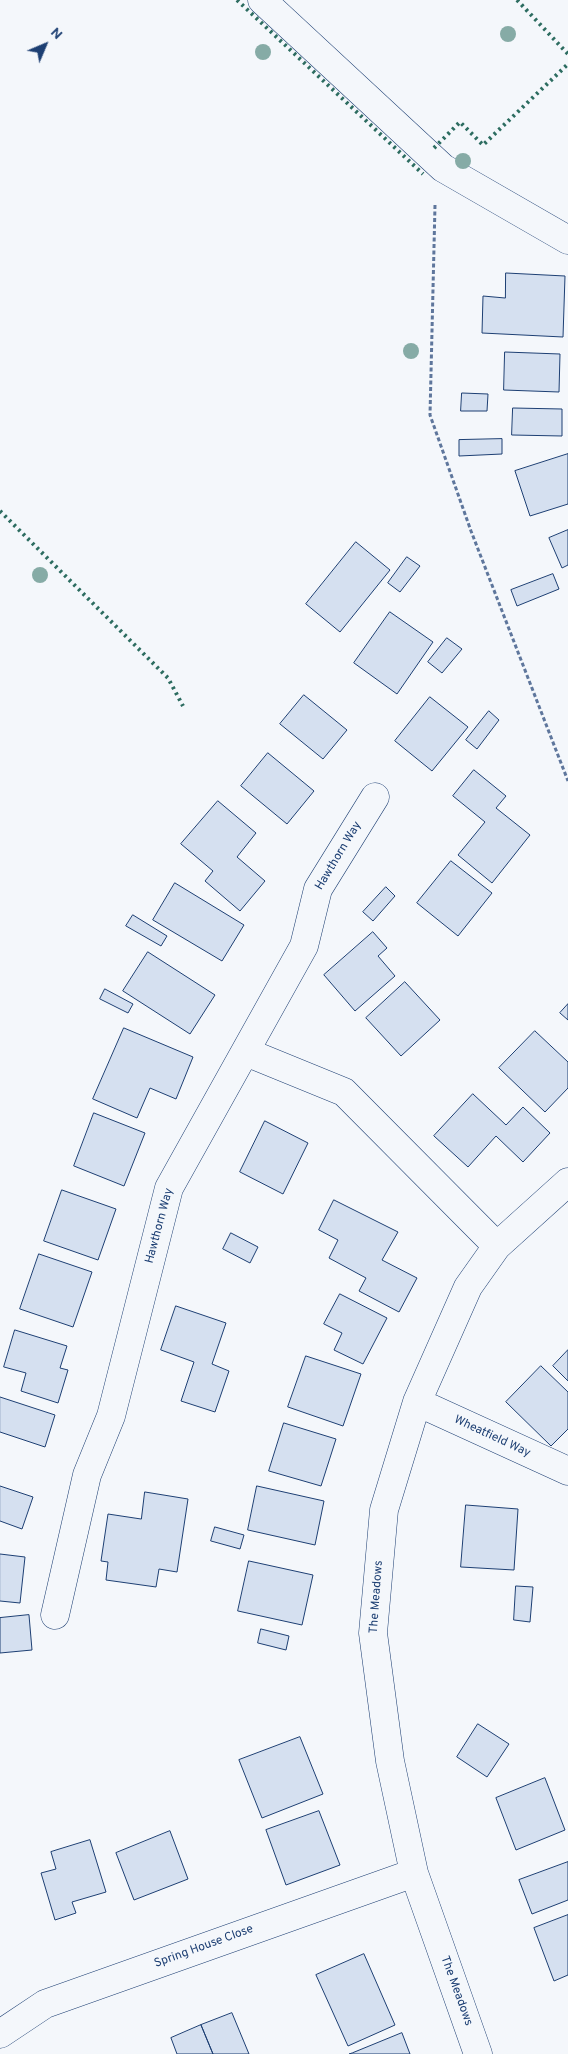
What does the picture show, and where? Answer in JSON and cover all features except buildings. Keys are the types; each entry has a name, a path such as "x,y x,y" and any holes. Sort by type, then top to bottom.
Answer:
{"street":[{"path":"262,0 443,168 568,240"},
{"name":"Hawthorn Way","path":"55,1615 87,1475 111,1416 169,1188 304,946 318,889 375,797"},
{"path":"246,1052 344,1092 497,1246"},
{"name":"The Meadows","path":"478,2054 414,1873 390,1761 373,1633 384,1510 417,1402 468,1287 497,1246 568,1182"},
{"name":"Wheatfield Way","path":"417,1402 568,1471"},
{"name":"Spring House Close","path":"0,2034 45,2004 414,1873"}],"path":[{"path":"436,162 430,414 471,532 568,781"}],"hedge":[{"path":"237,0 423,174"},
{"path":"517,0 568,54"},
{"path":"434,148 460,122 483,145 568,64"},
{"path":"0,511 168,678 183,706"}]}
